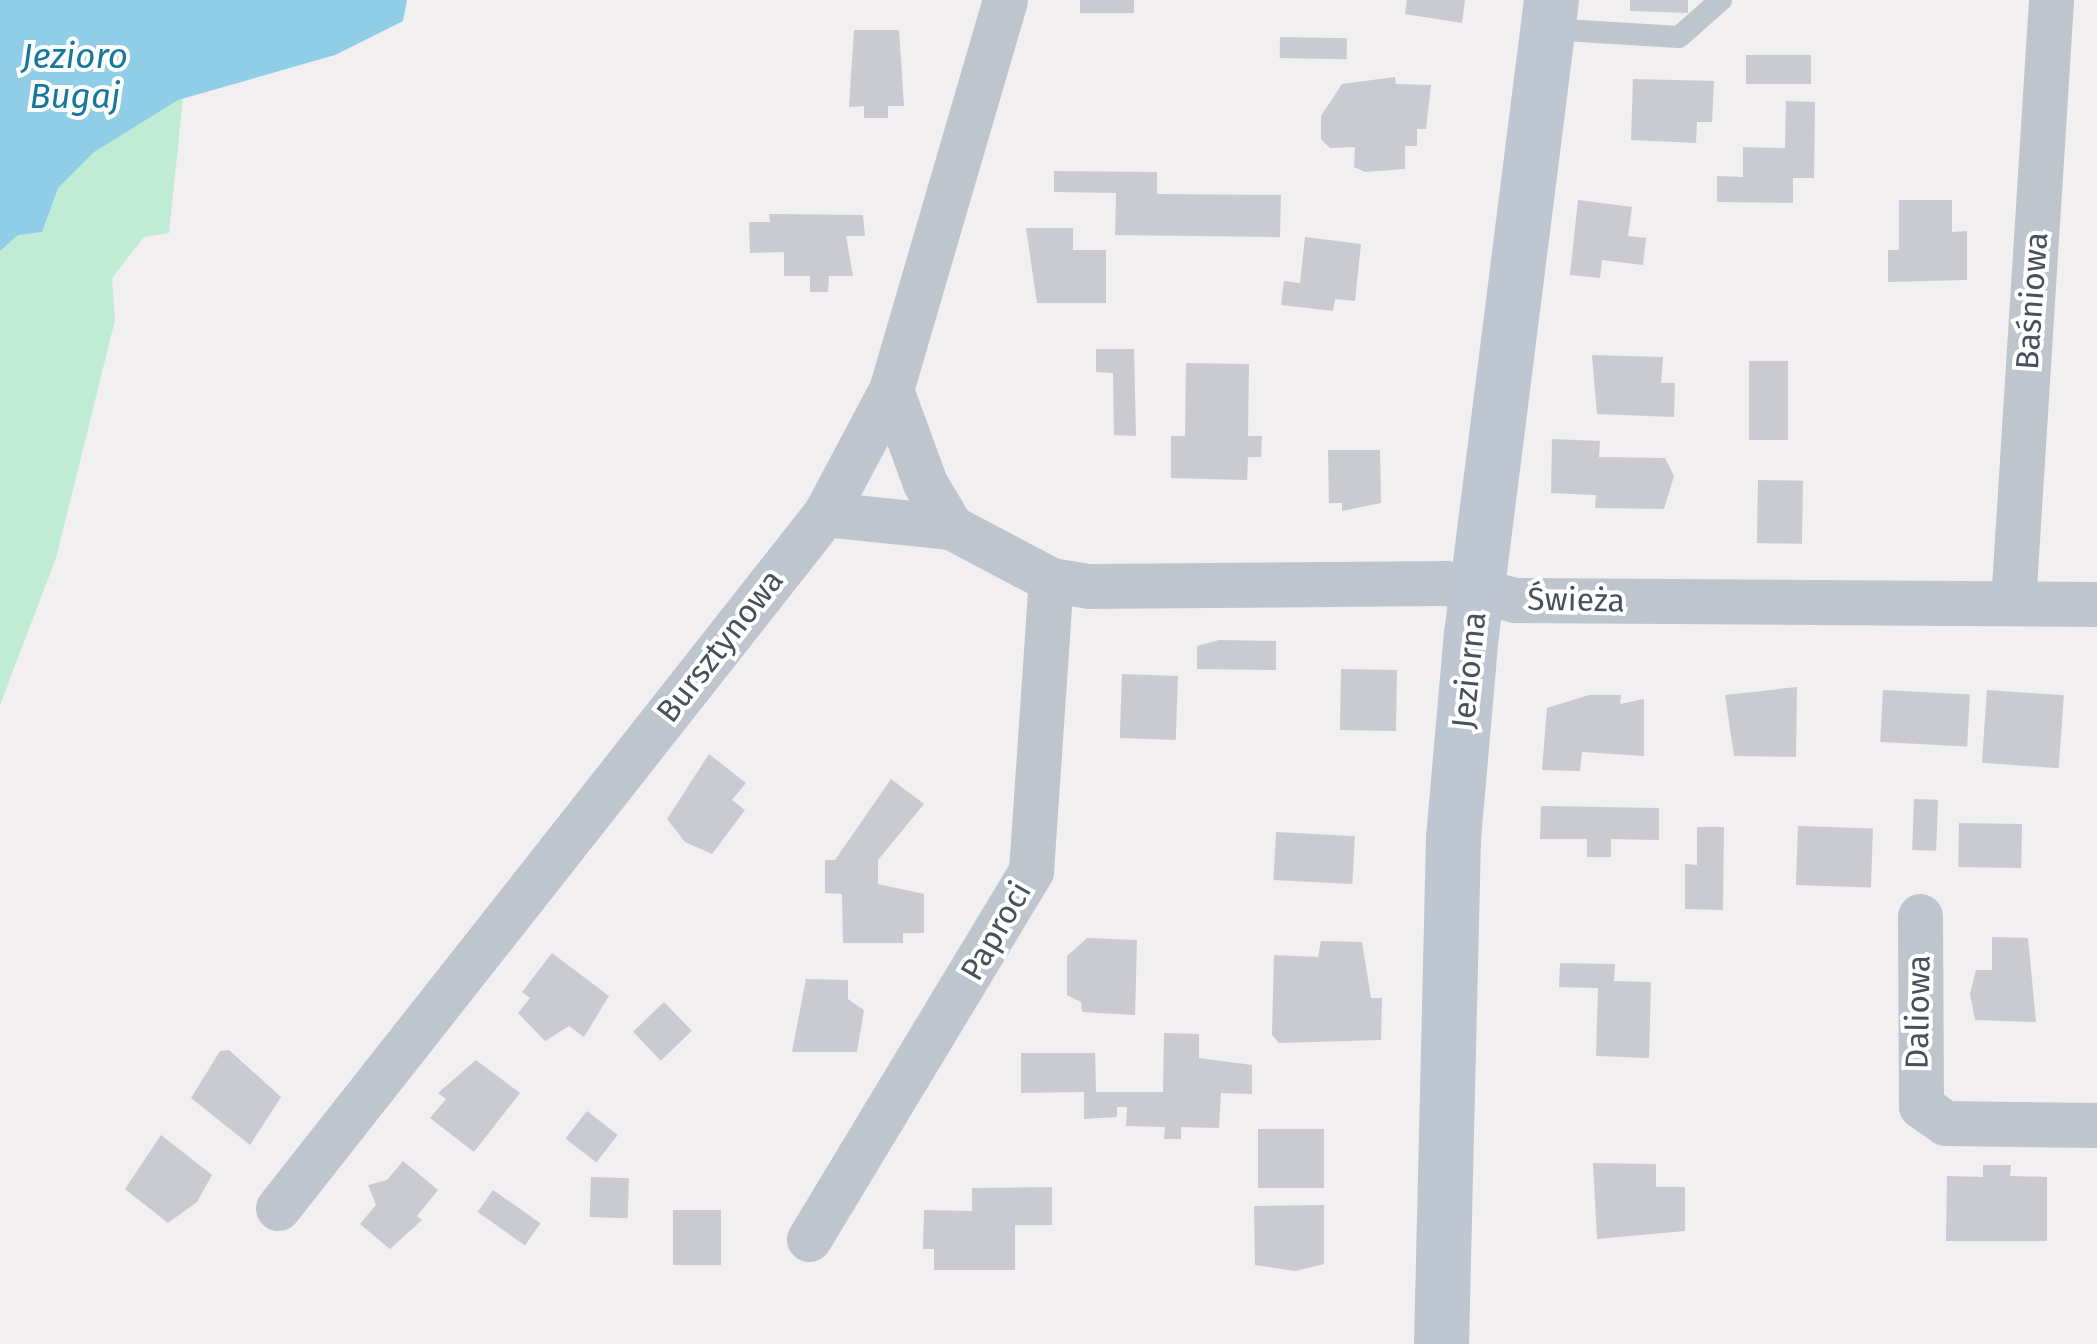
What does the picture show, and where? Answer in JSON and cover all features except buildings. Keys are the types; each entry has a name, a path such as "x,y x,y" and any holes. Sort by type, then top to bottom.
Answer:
{"street":[{"name":"Bursztynowa","path":"278,1208 824,514 891,390 1004,0"},
{"name":"Baśniowa","path":"2013,603 2051,0"},
{"name":"Jeziorna","path":"1441,1344 1453,838 1477,590 1549,15"},
{"path":"891,390 925,484 951,527"},
{"name":"Świeża","path":"824,514 951,527 1051,580 1446,582 1514,600 2097,604"},
{"name":"Paproci","path":"809,1240 1031,871 1051,580"},
{"name":"Daliowa","path":"1920,916 1921,1106 1945,1123 2097,1124"}],"lane":[{"path":"1549,15 1678,38 1722,0"}],"green space":[{"path":"0,0 193,0 169,233 144,237 112,278 115,320 56,558 0,705"}],"water":[{"name":"Jezioro Bugaj","path":"0,0 407,0 403,21 335,55 178,100 94,152 58,188 42,232 18,235 0,251"}]}
